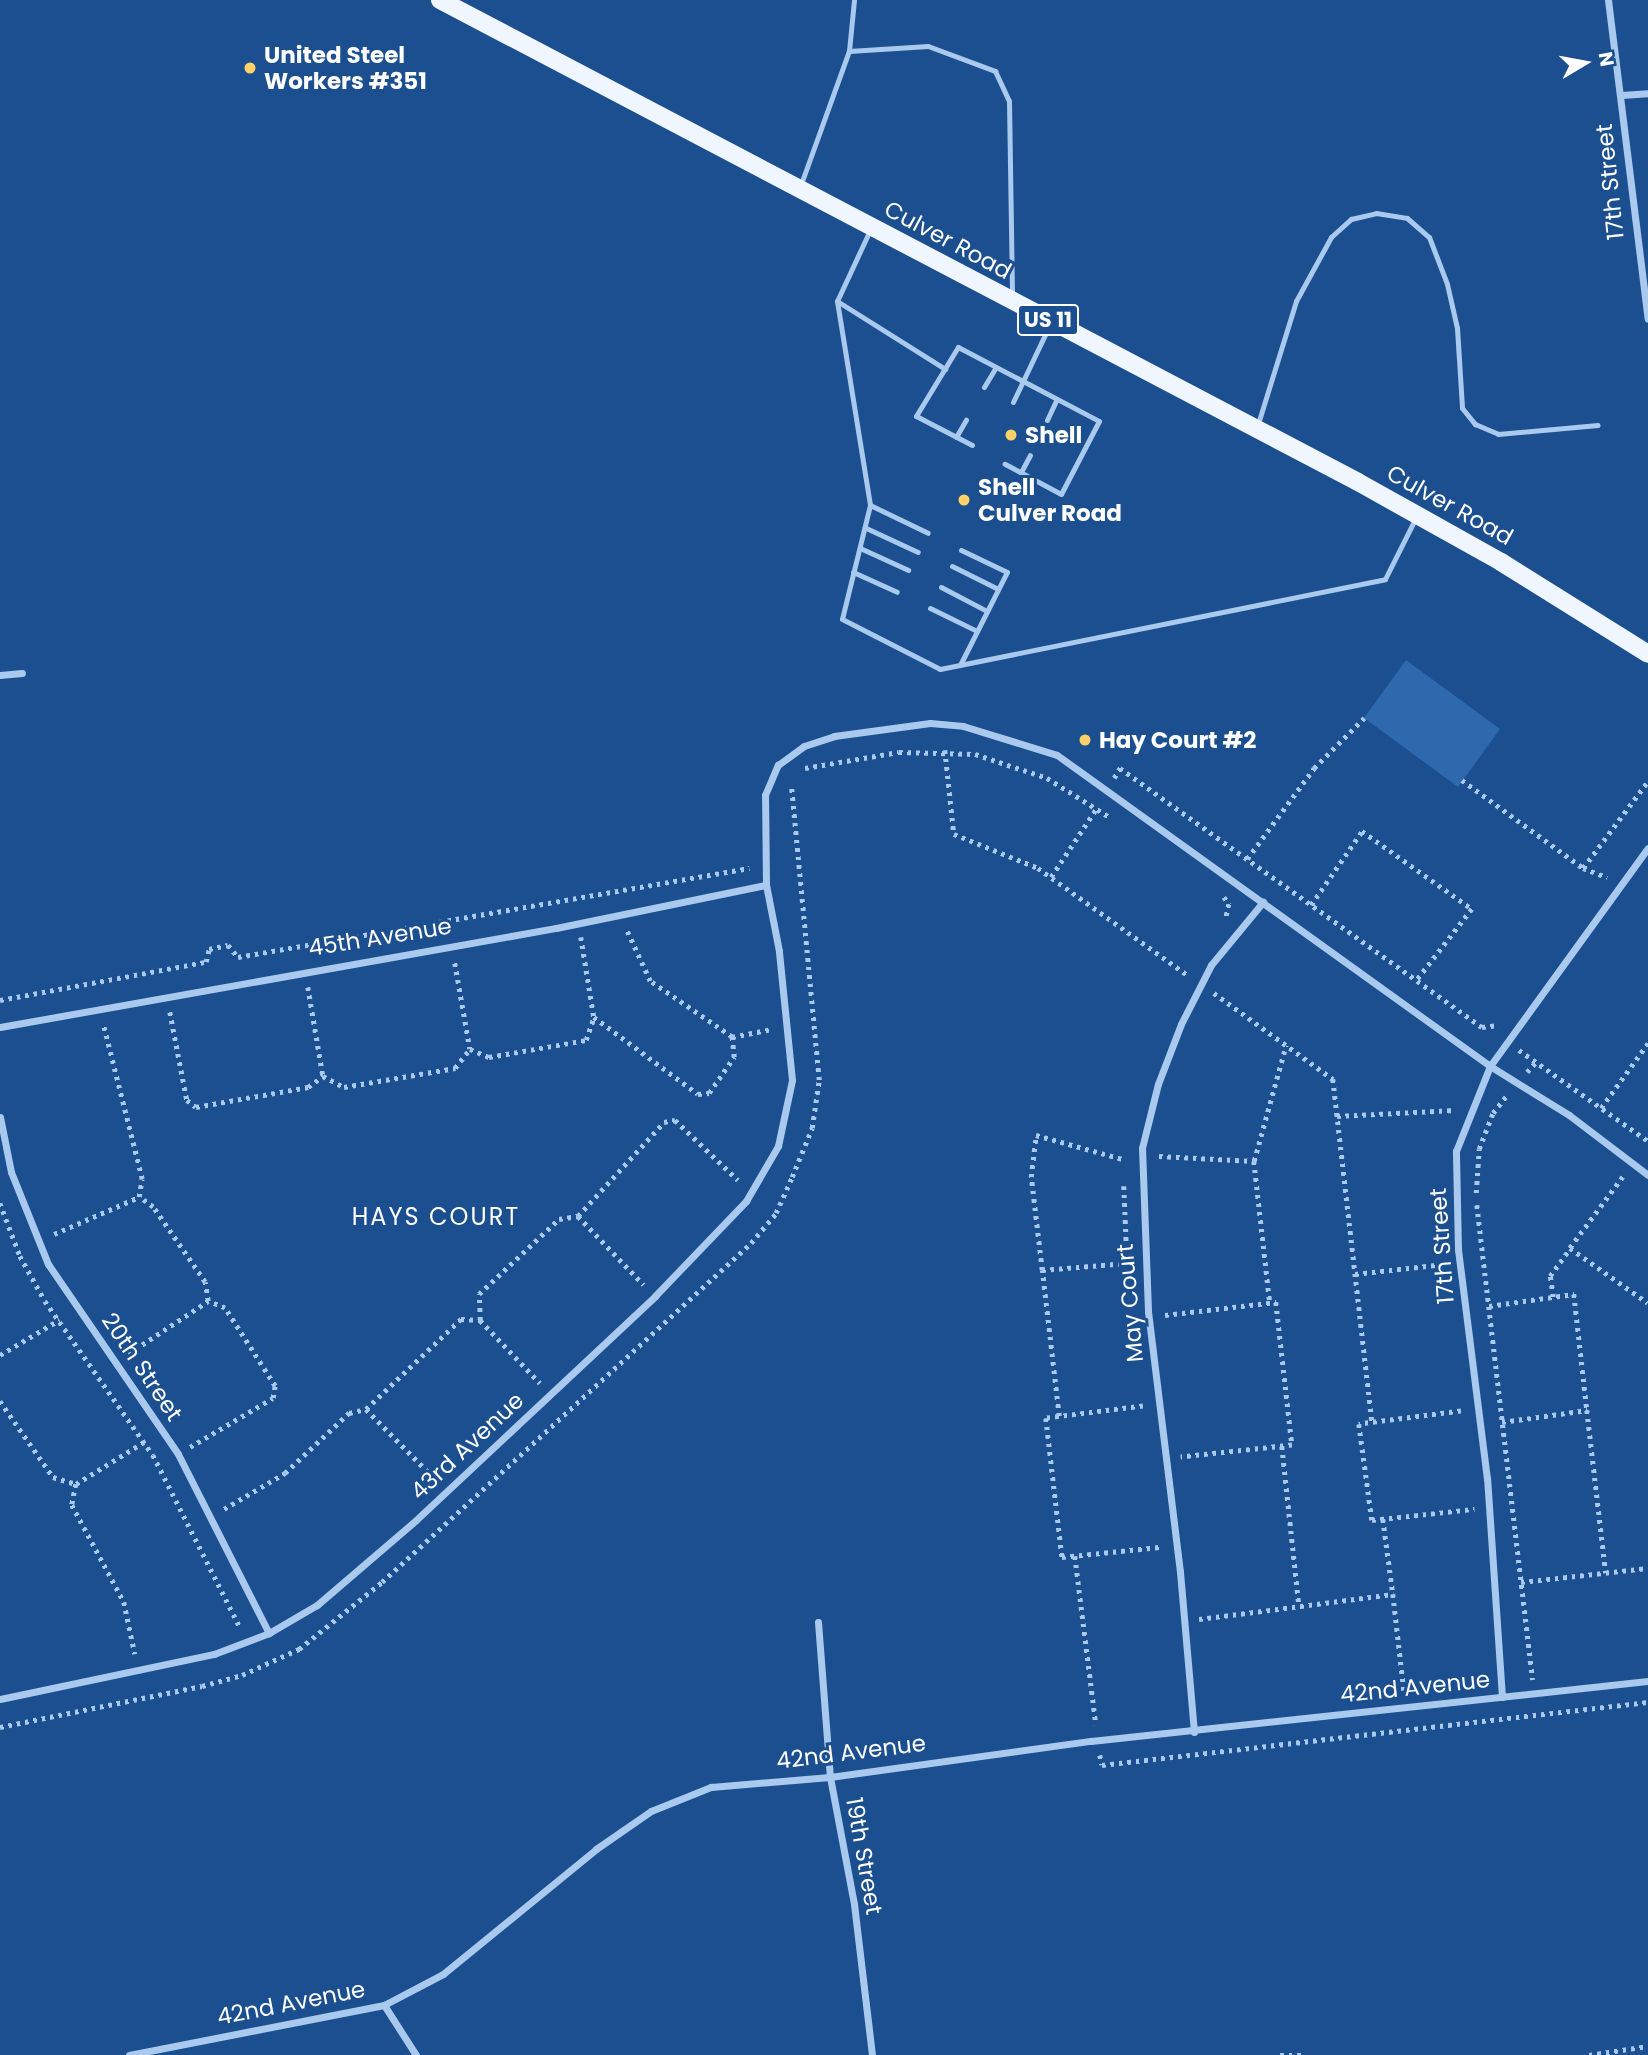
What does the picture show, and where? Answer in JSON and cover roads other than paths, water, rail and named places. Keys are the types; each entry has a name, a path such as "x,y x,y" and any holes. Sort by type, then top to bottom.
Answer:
{"main road":[{"name":"Culver Road","path":"440,0 1417,515 1502,562 1648,654"}],"street":[{"name":"17th Street","path":"1608,0 1648,319"},
{"path":"1620,95 1648,93"},
{"path":"0,675 22,673"},
{"name":"43rd Avenue","path":"0,1699 139,1671 247,1643 269,1633 343,1586 655,1296 751,1193 778,1146 788,1114 792,1080 789,1030 766,885 765,795 778,765 804,746 834,736 897,725 963,726 1057,755 1108,789 1490,1066 1569,1115 1648,1175"},
{"name":"17th Street","path":"1502,1697 1490,1507 1460,1262 1456,1151 1490,1066 1648,848"},
{"name":"45th Avenue","path":"0,1027 305,969 579,923 766,885"},
{"name":"May Court","path":"1194,1731 1149,1317 1142,1154 1158,1084 1201,985 1211,965 1263,902"},
{"name":"20th Street","path":"0,1116 11,1172 37,1242 178,1454 269,1633"},
{"name":"19th Street","path":"818,1622 830,1777 854,1904 872,2055"},
{"name":"42nd Avenue","path":"129,2055 384,2005 443,1973 596,1849 680,1796 711,1787 830,1777 1406,1706 1648,1681"},
{"path":"384,2005 416,2055"}],"lane":[{"path":"799,189 849,51 854,0"},
{"path":"849,51 928,46 995,71 1009,101 1012,301"},
{"path":"1256,429 1296,301 1331,237 1351,219 1376,213 1407,218 1429,237 1447,284 1457,328 1461,408 1475,424 1498,434 1598,425"},
{"path":"872,227 837,301 870,505 842,619 940,669 1385,579 1417,515"},
{"path":"837,301 945,369"},
{"path":"1013,402 1051,321"},
{"path":"972,445 916,416 958,347 1099,421 1061,494 1005,464"},
{"path":"984,387 996,367"},
{"path":"1047,420 1058,399"},
{"path":"956,437 966,420"},
{"path":"1021,472 1030,455"},
{"path":"870,505 928,533"},
{"path":"866,528 918,552"},
{"path":"860,548 908,570"},
{"path":"960,665 1007,572 961,550"},
{"path":"952,566 998,589"},
{"path":"853,572 897,592"},
{"path":"941,587 987,611"},
{"path":"930,608 977,631"}],"place":[{"name":"United Steel Workers #351","path":"250,68"},
{"name":"Shell","path":"1011,435"},
{"name":"Shell Culver Road","path":"964,500"},
{"name":"Hay Court #2","path":"1085,740"}],"district":[{"name":"HAYS COURT","path":"436,1217"}]}
